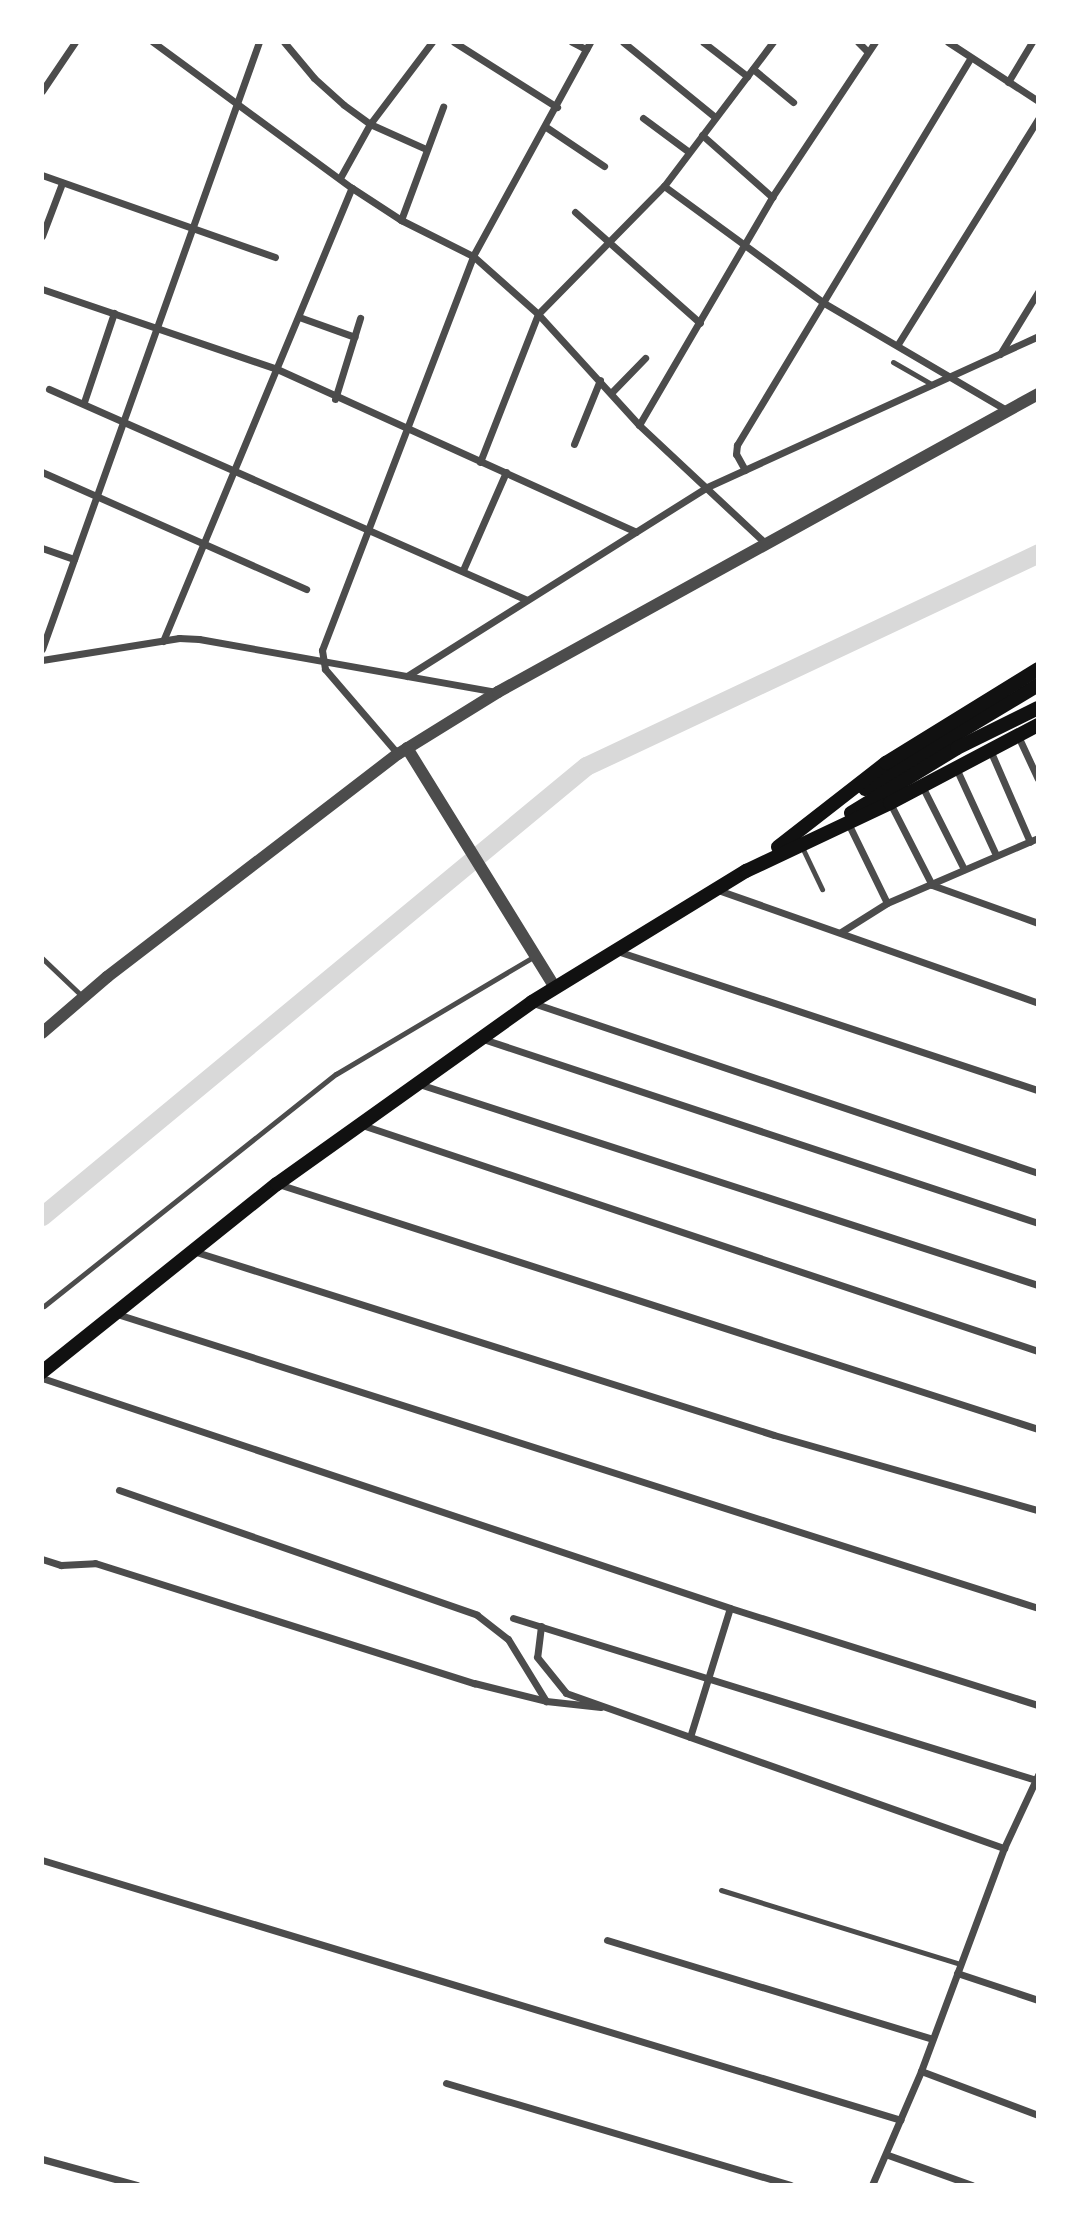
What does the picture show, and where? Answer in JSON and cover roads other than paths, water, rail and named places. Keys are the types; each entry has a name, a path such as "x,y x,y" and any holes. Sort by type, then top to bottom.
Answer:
{"main road":[{"path":"746,871 886,763 1038,669"},
{"path":"820,816 1038,685"},
{"path":"827,830 893,785 1038,708"},
{"path":"42,1372 277,1184 532,1002 746,871 846,821 890,803 1038,725"}],"street":[{"path":"42,91 75,42"},
{"path":"153,42 352,188 401,220 473,256 538,314 639,425 766,544"},
{"path":"42,649 259,42"},
{"path":"284,42 314,78 370,124 426,149"},
{"path":"340,178 370,124 432,42"},
{"path":"454,42 557,107"},
{"path":"320,660 367,528 473,256 557,107 588,45 572,42"},
{"path":"622,42 715,117"},
{"path":"703,42 793,102"},
{"path":"480,462 538,314 611,244 664,186 773,42"},
{"path":"858,42 867,51"},
{"path":"639,425 746,246 772,197 875,42"},
{"path":"948,42 1038,102"},
{"path":"1008,82 1032,42"},
{"path":"745,470 736,454 737,445 970,58"},
{"path":"401,220 443,107"},
{"path":"643,118 690,152"},
{"path":"898,344 1038,118"},
{"path":"546,127 604,166"},
{"path":"702,135 772,197"},
{"path":"42,175 275,257"},
{"path":"42,236 62,183"},
{"path":"664,186 824,303 1005,409"},
{"path":"163,640 352,188"},
{"path":"575,212 700,323"},
{"path":"42,289 277,369 335,399 406,427 636,532"},
{"path":"1000,354 1038,292"},
{"path":"84,402 114,313"},
{"path":"299,317 355,337"},
{"path":"335,399 360,318"},
{"path":"407,676 705,488 952,378 1038,336"},
{"path":"611,393 645,358"},
{"path":"574,444 600,380"},
{"path":"49,388 527,600"},
{"path":"42,1033 83,997 403,751 498,692 1005,409 1038,394"},
{"path":"42,472 306,589"},
{"path":"463,570 506,472"},
{"path":"42,548 74,559"},
{"path":"42,660 163,640 199,639 498,692"},
{"path":"320,660 403,751 431,787 555,988"},
{"path":"1018,735 1038,779"},
{"path":"841,932 887,903 932,886 964,869 1034,840 990,750"},
{"path":"955,768 996,855"},
{"path":"922,785 964,869"},
{"path":"890,803 932,886 1038,923"},
{"path":"846,821 887,903"},
{"path":"714,889 1038,1003"},
{"path":"617,951 1038,1090"},
{"path":"532,1002 1038,1173"},
{"path":"480,1038 1038,1223"},
{"path":"415,1083 1038,1285"},
{"path":"358,1124 1038,1351"},
{"path":"277,1184 1038,1429"},
{"path":"193,1251 774,1435 1038,1510"},
{"path":"116,1314 1038,1608"},
{"path":"42,1378 730,1608 1038,1705"},
{"path":"119,1490 477,1615 508,1639 546,1701"},
{"path":"42,1559 61,1565 96,1563 335,1636 419,1667 546,1701 601,1707"},
{"path":"690,1737 730,1608"},
{"path":"513,1618 1037,1778 1004,1848 921,2071 888,2155 872,2185"},
{"path":"541,1626 537,1657 545,1673 566,1692 601,1707 1004,1848"},
{"path":"42,1860 901,2120"},
{"path":"607,1940 932,2039"},
{"path":"957,1973 1038,2000"},
{"path":"921,2071 1038,2115"},
{"path":"446,2083 790,2185"},
{"path":"888,2155 972,2185"},
{"path":"42,2159 137,2185"}],"lane":[{"path":"893,362 934,386"},
{"path":"800,843 822,889"},
{"path":"44,1306 337,1074 535,956"},
{"path":"42,958 83,997"},
{"path":"721,1890 960,1964"}],"waterway":[{"path":"42,1216 586,766 1038,553"}]}
